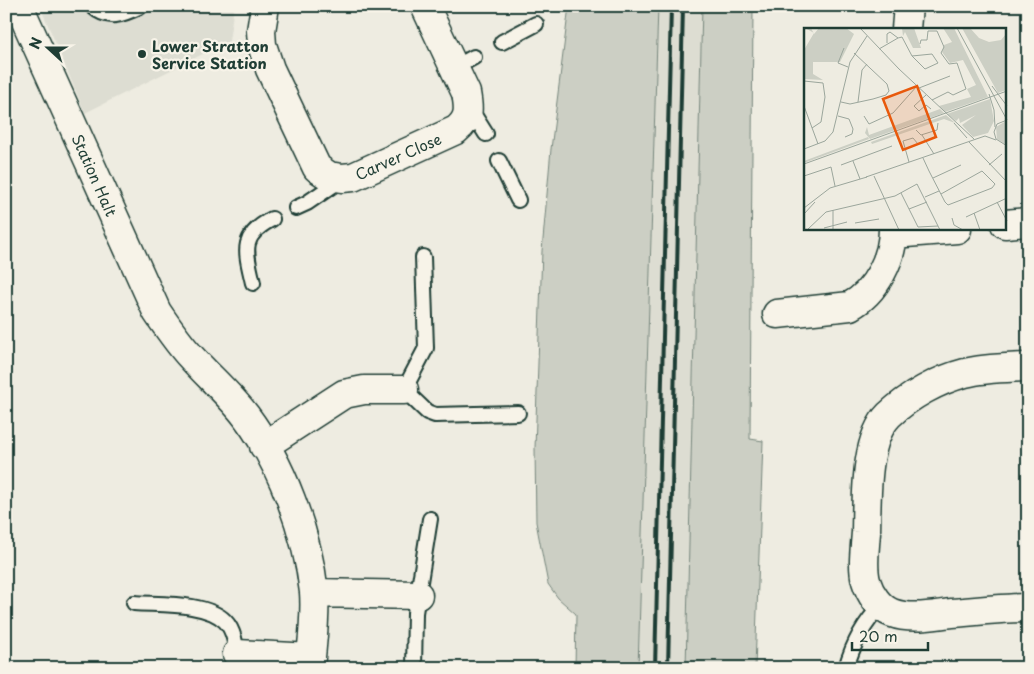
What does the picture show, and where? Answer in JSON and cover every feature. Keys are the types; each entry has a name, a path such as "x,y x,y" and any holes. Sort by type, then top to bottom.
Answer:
{"street":[{"name":"Station Halt","path":"19,6 157,312 177,340 245,416 286,486 296,512 310,566 314,593 314,625 310,663"},
{"name":"Carver Close","path":"265,6 261,32 262,45 270,69 317,168 330,176 353,177 456,130 464,124 469,107"},
{"path":"425,6 464,62 469,107"},
{"path":"906,28 908,6"},
{"path":"1006,224 1028,222"},
{"path":"777,314 850,306 859,302 872,289 879,276 887,258 893,231 925,230"},
{"path":"1027,368 966,373 947,379 919,393 888,416 875,443 868,481 864,567 868,587 872,594 881,606 892,613 907,616 1028,608"},
{"path":"264,446 344,394 364,390 404,390"},
{"path":"314,593 418,594"},
{"path":"235,661 310,663"}],"lane":[{"path":"92,6 98,12 107,16 116,16 141,6"},
{"path":"502,42 536,24"},
{"path":"469,107 486,134"},
{"path":"499,161 518,200"},
{"path":"296,208 307,203 342,178"},
{"path":"254,283 247,256 249,237 260,225 272,219"},
{"path":"423,257 426,348 404,390 427,412 435,415 518,412"},
{"path":"414,668 414,630 430,519"},
{"path":"134,603 198,608 214,613 229,626 236,645 235,661"},
{"path":"846,668 852,650 864,626 881,606"}],"shaded area":[{"path":"40,6 234,6 229,41 85,113"},
{"path":"569,6 658,6 638,668 575,668 576,614 558,598 548,584 536,522 535,448 542,251 551,149"},
{"path":"658,6 702,6 686,668 638,668"},
{"path":"702,6 753,6 750,439 763,441 755,668 686,668"}],"railway":[{"path":"655,668 671,6"},
{"path":"668,668 683,6"}],"place":[{"name":"Lower Stratton Service Station","path":"142,54"}]}
